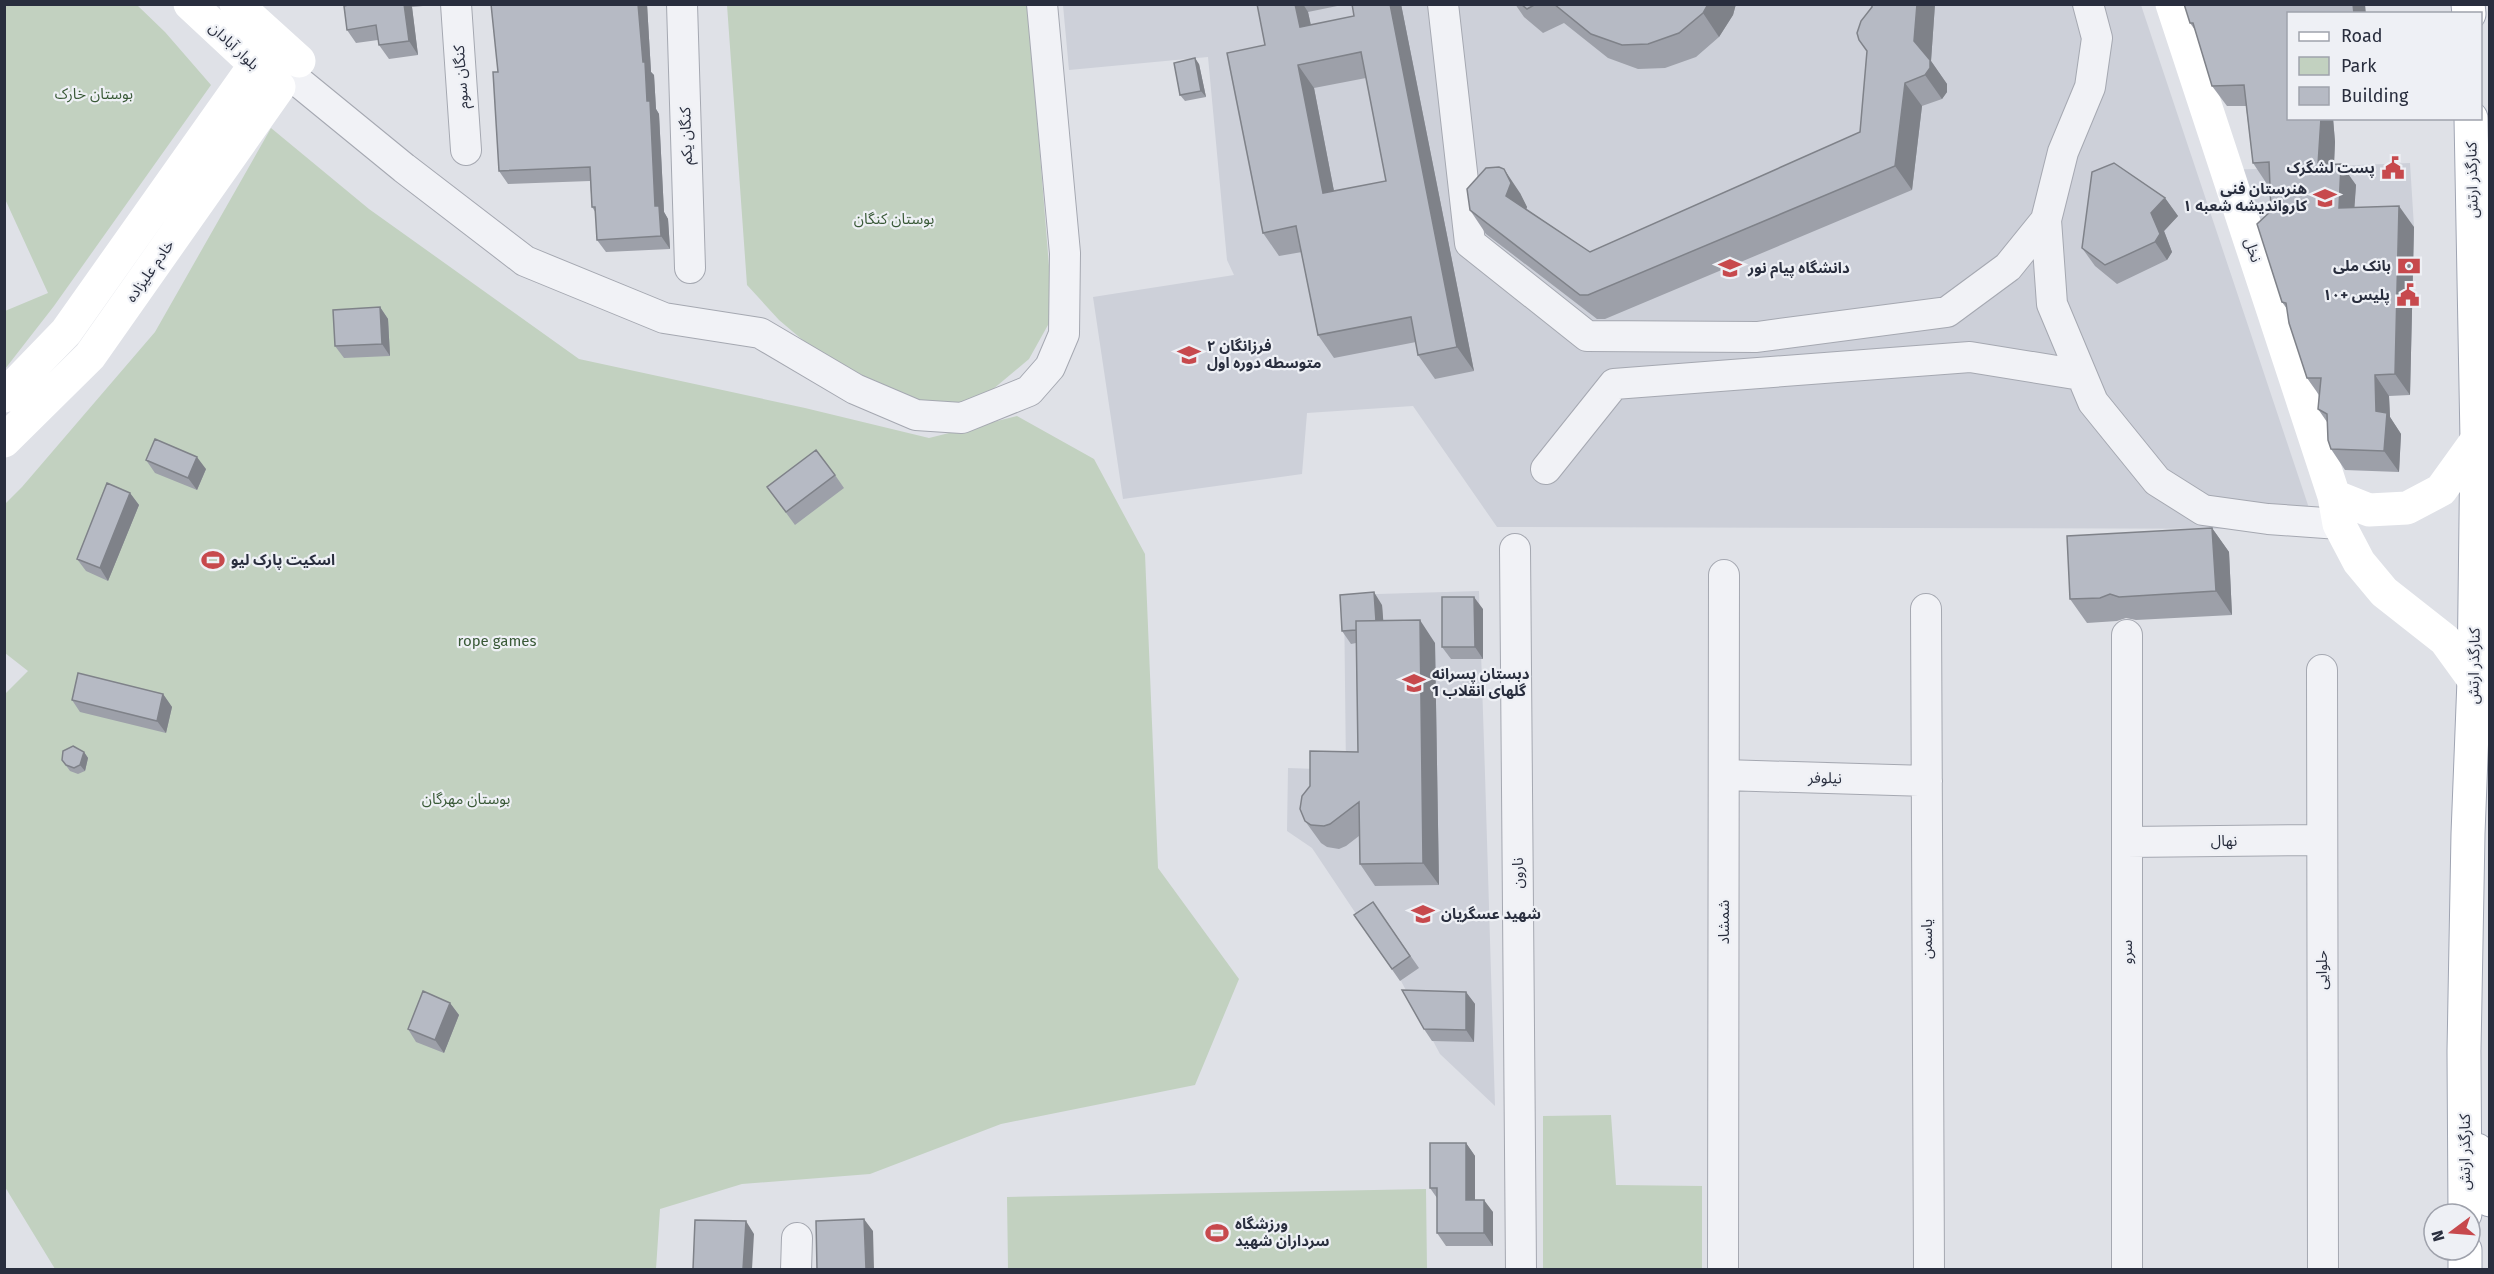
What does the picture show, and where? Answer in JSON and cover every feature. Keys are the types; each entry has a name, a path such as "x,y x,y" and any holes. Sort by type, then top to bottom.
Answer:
{"main road":[{"name":"بلوار آبادان","path":"190,4 254,66 285,66"},
{"name":"بلوار آبادان","path":"236,4 285,66"},
{"name":"نخل","path":"2172,4 2336,510 2359,562 2378,585 2445,640 2474,680"},
{"path":"4,396 66,332 254,66"},
{"name":"خادم علیزاده","path":"4,441 90,356 285,66"},
{"name":"کنارگذر ارتش","path":"2465,1202 2464,1095 2477,440 2471,120"},
{"path":"2336,510 2407,508 2441,490 2477,440"},
{"path":"2464,1095 2490,1200"}],"street":[{"name":"کنگان سوم","path":"456,4 466,150"},
{"name":"کنگان یکم","path":"682,4 690,268"},
{"path":"285,66 404,168 525,261 664,318 760,333 855,389 916,415 962,418 1029,391 1050,367 1064,334 1065,253 1042,4"},
{"path":"1443,4 1470,243 1587,336 1757,337 1947,312 2008,267 2046,220"},
{"path":"2088,4 2097,38 2090,87 2062,152 2046,220 2052,304 2093,402 2157,481 2204,510 2268,519 2336,510"},
{"path":"1546,469 1614,384 1970,357 2081,375"},
{"name":"نارون","path":"1515,549 1521,1269"},
{"name":"شمشاد","path":"1723,1269 1724,575"},
{"name":"یاسمن","path":"1926,609 1929,1269"},
{"name":"سرو","path":"2127,635 2127,1269"},
{"name":"حلوایی","path":"2322,670 2323,1269"},
{"name":"نیلوفر","path":"1724,776 1927,781"},
{"name":"نهال","path":"2127,842 2322,840"},
{"path":"796,1238 796,1269"}],"shaded area":[{"name":"دانشگاه پیام نور","path":"1063,5 2141,5 2316,529 1497,527 1413,406 1307,413 1302,474 1123,499 1093,297 1234,275 1227,260 1208,57 1069,70"},
{"name":"هنرستان فنی کارواندیشه شعبه ۱","path":"2410,163 2414,227 2252,233 2226,170"},
{"name":"شهید عسگریان","path":"1479,591 1495,1106 1440,1054 1401,981 1312,848 1287,831 1288,768 1346,770 1344,595"}],"green space":[{"name":"بوستان خارک","path":"5,4 137,5 165,32 211,85 54,306 5,369 5,311 48,293 5,199"},
{"name":"بوستان کنگان","path":"727,5 1028,5 1053,316 1029,359 986,395 943,407 904,401 818,353 779,320 747,285"},
{"name":"بوستان مهرگان","path":"271,128 369,209 579,359 805,408 929,438 1017,416 1094,459 1145,554 1158,868 1239,979 1195,1085 1001,1124 870,1174 742,1184 660,1209 656,1269 55,1269 5,1187 4,695 28,671 5,653 5,504 155,332"},
{"path":"1611,1115 1616,1185 1702,1186 1702,1269 1543,1269 1543,1116"},
{"name":"ورزشگاه سرداران شهید","path":"1426,1189 1427,1269 1008,1269 1007,1197"}],"building":[{"path":"404,4 409,41 379,45 376,25 347,30 344,6"},
{"path":"491,4 638,4 647,101 650,101 655,206 659,206 661,236 597,240 595,207 592,207 590,167 499,171 493,72 498,72"},
{"path":"1257,4 1295,4 1300,27 1354,16 1352,4 1390,4 1457,347 1418,355 1411,317 1318,335 1296,226 1263,233 1227,53 1265,45","holes":["1361,52 1386,181 1323,193 1298,65"]},
{"path":"1521,4 1536,4 1527,9"},
{"path":"1554,4 1708,4 1703,13 1679,33 1648,44 1622,45 1591,34"},
{"path":"1872,4 1917,4 1914,41 1930,60 1930,68 1925,75 1905,83 1895,166 1588,295 1580,295 1470,210 1467,189 1486,168 1499,167 1504,169 1511,183 1506,196 1590,252 1860,132 1867,51 1857,33 1861,21"},
{"path":"2184,4 2353,4 2354,12 2287,12 2287,120 2321,120 2318,165 2341,164 2339,208 2399,206 2395,374 2375,375 2376,411 2387,413 2384,451 2331,449 2328,440 2327,414 2318,409 2321,378 2307,378 2289,323 2286,303 2282,302 2257,224 2271,211 2269,162 2253,163 2244,85 2212,86 2193,23 2190,23"},
{"path":"1195,58 1201,91 1180,95 1174,63"},
{"path":"2114,163 2165,198 2151,213 2160,234 2155,242 2105,265 2082,248 2092,172"},
{"path":"380,307 382,344 335,346 333,310"},
{"path":"155,439 197,457 188,478 146,460"},
{"path":"816,450 835,475 786,512 767,487"},
{"path":"107,483 130,493 100,568 77,559"},
{"path":"2212,528 2216,591 2119,597 2110,594 2100,598 2070,599 2067,536"},
{"path":"1374,592 1376,621 1356,621 1356,630 1342,631 1340,595"},
{"path":"1442,597 1474,597 1475,647 1442,647"},
{"path":"1420,620 1423,863 1360,864 1359,802 1330,824 1311,825 1305,821 1300,809 1302,796 1310,786 1310,751 1358,752 1356,621"},
{"path":"78,673 163,694 157,721 72,700"},
{"path":"73,746 84,752 80,765 74,768 66,765 62,760 63,751"},
{"path":"1373,902 1410,956 1392,969 1354,915"},
{"path":"1402,990 1466,992 1466,1030 1424,1029"},
{"path":"423,991 450,1003 435,1040 408,1029"},
{"path":"1430,1143 1466,1143 1466,1200 1484,1200 1484,1233 1437,1233 1437,1188 1430,1188"},
{"path":"864,1219 866,1269 817,1269 816,1221"},
{"path":"695,1220 746,1221 743,1269 693,1269"}],"place":[{"name":"پست لشگرک","path":"2393,168"},
{"name":"هنرستان فنی کارواندیشه شعبه ۱","path":"2325,198"},
{"name":"بانک ملی","path":"2409,266"},
{"name":"دانشگاه پیام نور","path":"1730,268"},
{"name":"پلیس +۱۰","path":"2408,295"},
{"name":"فرزانگان ۲ متوسطه دوره اول","path":"1189,355"},
{"name":"اسکیت پارک لیو","path":"213,560"},
{"name":"دبستان پسرانه گلهای انقلاب 1","path":"1414,683"},
{"name":"شهید عسگریان","path":"1423,914"},
{"name":"ورزشگاه سرداران شهید","path":"1217,1233"}],"park label":[{"name":"rope games","path":"497,641"}]}
